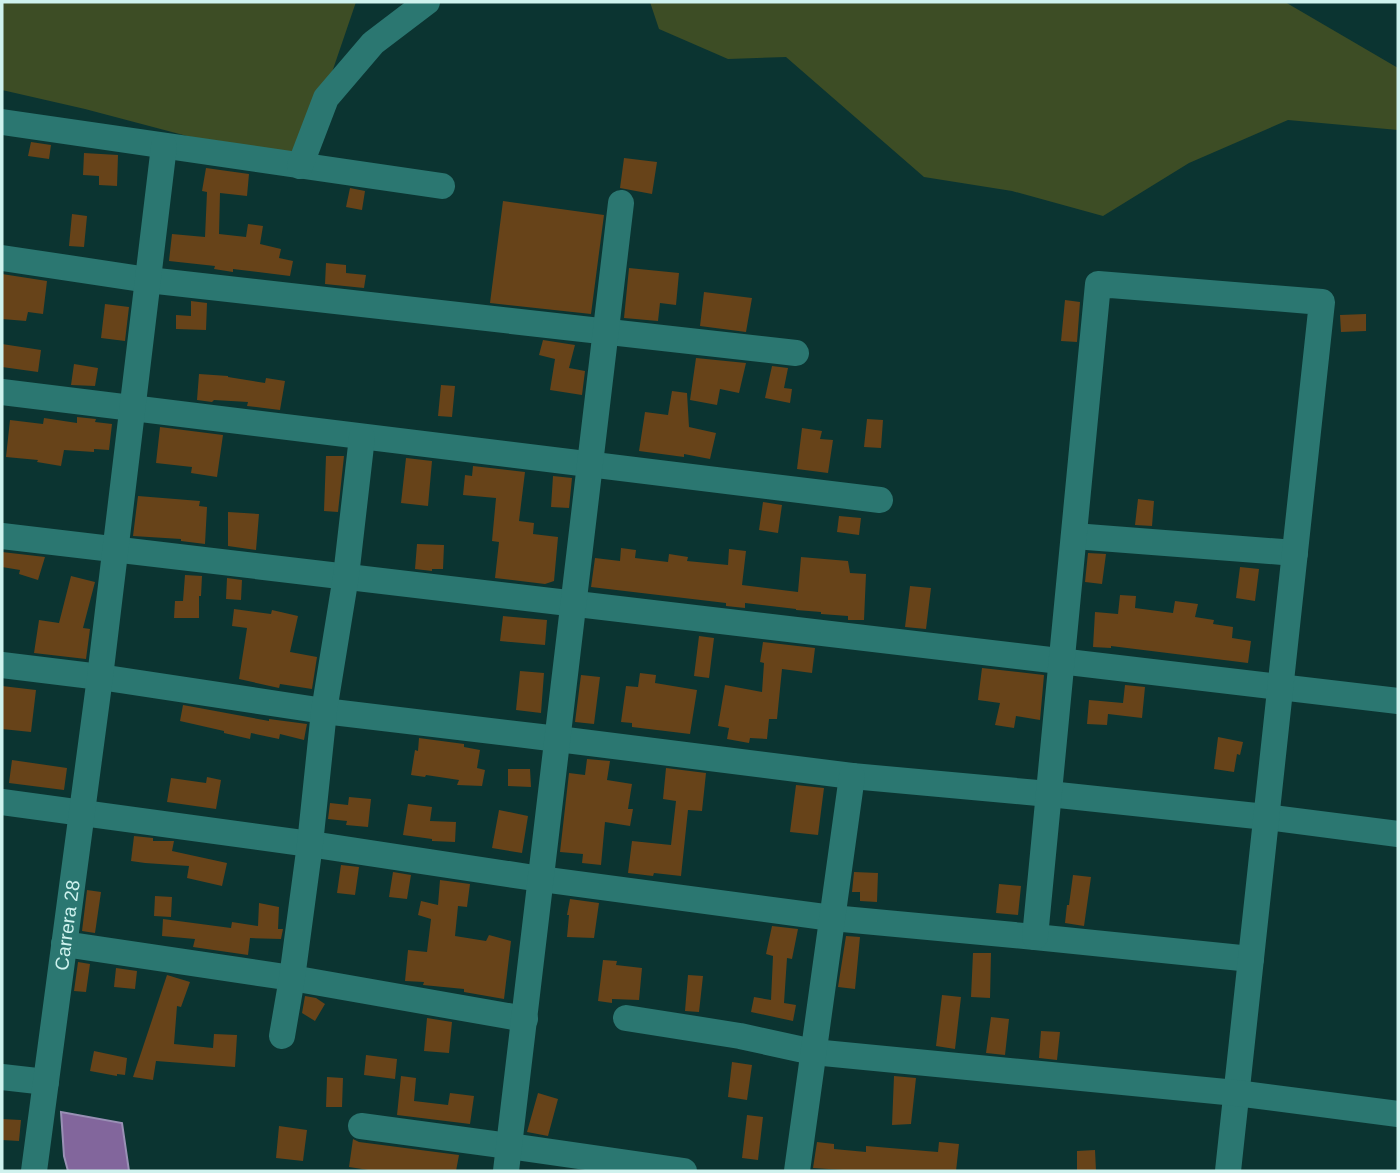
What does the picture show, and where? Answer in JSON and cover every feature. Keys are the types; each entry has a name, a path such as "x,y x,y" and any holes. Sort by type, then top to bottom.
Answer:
{"street":[{"path":"300,166 326,98 373,43 427,2"},
{"path":"2,122 442,186"},
{"name":"Carrera 28","path":"34,1171 100,677 164,146"},
{"path":"508,1158 621,203"},
{"path":"2,258 148,280 796,353"},
{"path":"1035,937 1098,285 1322,302 1228,1171"},
{"path":"2,392 880,500"},
{"path":"282,1036 310,844 324,711 346,576 362,437"},
{"path":"2,536 1398,701"},
{"path":"1074,536 1295,553"},
{"path":"2,665 324,711 852,776 1266,817 1398,834"},
{"path":"797,1171 852,776"},
{"path":"2,802 832,918 1251,959"},
{"path":"64,944 292,978 524,1019"},
{"path":"626,1018 740,1036 813,1052 1236,1093 1398,1114"},
{"path":"2,1077 46,1082"},
{"path":"361,1126 508,1158 684,1171"}],"green space":[{"path":"2,2 356,2 300,166 85,109 2,90"},
{"path":"650,2 1285,2 1398,68 1398,130 1288,120 1189,163 1103,216 1012,191 924,177 786,57 728,59 659,29"}],"shaded area":[{"path":"61,1112 122,1123 129,1171 68,1171 64,1156"}],"building":[{"path":"31,142 51,145 49,159 28,156"},
{"path":"84,153 118,155 117,186 99,185 99,176 83,175"},
{"path":"624,158 657,162 652,194 620,188"},
{"path":"206,168 249,174 247,196 220,193 219,234 246,237 248,224 263,226 260,244 281,249 279,258 293,261 290,276 233,269 233,272 214,269 215,266 169,261 172,234 205,237 207,192 202,191"},
{"path":"350,188 365,191 362,210 346,207"},
{"path":"503,201 604,215 591,314 490,303"},
{"path":"72,214 87,216 84,247 69,246"},
{"path":"326,263 346,265 346,273 366,275 364,288 325,284"},
{"path":"629,268 679,273 676,305 660,303 658,321 624,318"},
{"path":"2,274 47,281 43,314 28,312 26,321 2,319"},
{"path":"704,292 752,298 746,332 700,326"},
{"path":"1065,300 1080,302 1077,342 1061,341"},
{"path":"191,301 207,303 206,330 176,329 176,315 191,316"},
{"path":"105,304 129,307 125,341 101,338"},
{"path":"1366,314 1366,331 1341,332 1340,315"},
{"path":"543,340 575,345 569,368 585,371 582,395 550,390 555,359 539,355"},
{"path":"2,344 41,350 38,372 2,367"},
{"path":"696,358 746,363 739,393 720,389 717,405 690,400"},
{"path":"74,364 98,368 95,386 71,385"},
{"path":"772,366 788,368 784,388 792,389 790,403 765,398"},
{"path":"199,374 265,383 266,378 285,381 280,410 247,406 248,402 197,400"},
{"path":"441,385 455,386 452,417 438,416"},
{"path":"672,391 687,393 689,427 716,433 710,459 639,451 645,412 668,415"},
{"path":"77,417 112,424 109,450 64,450 61,466 37,462 38,460 6,457 10,420 43,424 44,418 77,423"},
{"path":"867,419 883,420 881,448 864,447"},
{"path":"160,427 223,435 217,477 191,473 192,467 156,463"},
{"path":"802,428 822,431 820,439 833,440 828,473 797,469"},
{"path":"326,456 344,456 338,512 324,511"},
{"path":"406,458 432,461 428,506 401,503"},
{"path":"473,466 525,472 519,521 534,523 533,534 558,537 554,581 545,584 495,578 499,542 492,541 496,498 463,495 465,475 472,476"},
{"path":"553,476 572,478 569,508 551,507"},
{"path":"138,496 200,501 199,506 207,507 205,544 181,539 133,536"},
{"path":"1138,499 1154,501 1152,526 1135,525"},
{"path":"763,502 782,505 778,533 759,530"},
{"path":"228,512 259,514 256,550 228,546"},
{"path":"839,516 861,518 859,535 837,532"},
{"path":"417,544 444,545 443,569 415,569"},
{"path":"621,548 636,550 635,558 668,562 669,554 688,557 687,561 728,565 729,549 746,551 742,585 798,592 801,557 848,561 850,573 866,574 864,620 848,620 848,616 821,612 745,603 745,608 726,606 726,603 591,587 595,558 620,561"},
{"path":"2,552 45,557 38,580 19,574 20,570 2,567"},
{"path":"1088,553 1106,554 1102,584 1085,582"},
{"path":"1240,567 1259,569 1255,601 1236,598"},
{"path":"185,575 202,576 199,618 174,618 175,601 183,601"},
{"path":"71,576 95,582 83,628 90,629 86,659 34,653 39,620 59,623"},
{"path":"227,578 242,580 241,600 226,599"},
{"path":"910,586 931,588 926,629 905,627"},
{"path":"1120,595 1136,596 1135,608 1173,613 1175,601 1198,604 1195,617 1214,620 1213,624 1233,627 1232,638 1251,641 1248,663 1111,646 1093,647 1095,612 1118,614"},
{"path":"234,609 271,614 272,610 298,616 290,652 317,657 312,689 280,684 279,688 239,679 247,628 232,626"},
{"path":"503,616 547,620 545,645 500,641"},
{"path":"699,636 714,638 709,678 694,676"},
{"path":"763,642 815,648 812,673 782,669 777,719 769,719 767,739 750,738 749,743 727,739 729,728 718,726 725,685 762,692 764,663 760,662"},
{"path":"982,668 1044,675 1040,720 1016,716 1014,728 995,725 1000,703 978,700"},
{"path":"520,671 544,673 541,713 516,710"},
{"path":"640,673 656,675 655,683 697,690 690,734 632,727 632,723 621,722 626,686 638,687"},
{"path":"581,675 600,677 594,724 575,722"},
{"path":"1125,685 1145,687 1142,718 1108,714 1107,725 1087,724 1089,700 1123,703"},
{"path":"2,686 36,690 31,732 2,729"},
{"path":"183,705 269,721 307,724 304,740 280,734 279,739 251,733 250,739 180,721"},
{"path":"1218,737 1243,742 1240,755 1237,754 1234,772 1214,769"},
{"path":"419,738 464,744 464,747 480,750 477,768 485,770 482,786 457,785 459,780 411,775"},
{"path":"587,759 610,761 607,780 632,784 628,809 633,809 630,826 605,822 601,865 582,863 583,854 560,852 569,773 585,775"},
{"path":"12,760 67,768 64,790 9,783"},
{"path":"666,768 706,773 702,811 688,810 681,876 628,873 632,841 671,845 676,801 663,799"},
{"path":"508,769 530,769 531,787 508,786"},
{"path":"207,777 221,780 216,809 167,802 171,778 206,783"},
{"path":"796,785 824,788 818,835 790,832"},
{"path":"349,797 371,799 368,827 346,825 347,821 328,819 330,803 348,805"},
{"path":"408,804 432,807 430,821 456,822 455,842 403,835"},
{"path":"499,810 528,816 522,853 492,848"},
{"path":"134,836 153,838 153,841 174,841 172,851 227,863 222,886 187,878 189,866 131,861"},
{"path":"341,865 359,867 355,895 337,893"},
{"path":"393,872 411,875 407,899 389,897"},
{"path":"854,872 878,873 877,902 860,901 860,892 852,892"},
{"path":"1073,875 1091,877 1084,926 1065,923"},
{"path":"440,880 470,884 467,907 458,906 455,936 486,941 489,935 511,941 504,999 464,992 464,989 405,981 408,950 427,952 431,919 418,915 421,901 438,905"},
{"path":"999,884 1021,886 1018,915 996,913"},
{"path":"87,890 101,892 95,933 82,931"},
{"path":"155,896 172,897 171,917 154,916"},
{"path":"570,899 599,903 594,938 567,937"},
{"path":"259,903 279,907 278,929 283,929 281,939 250,938 248,955 193,947 195,939 162,936 163,919 231,928 232,922 258,926"},
{"path":"772,926 798,929 792,959 787,958 784,1003 796,1005 793,1021 751,1012 754,997 771,1000 773,956 766,954"},
{"path":"846,936 860,937 855,989 838,987"},
{"path":"973,953 991,953 990,998 971,997"},
{"path":"603,960 617,961 616,965 642,968 639,1000 612,999 612,1003 598,1001"},
{"path":"78,962 90,964 86,992 74,991"},
{"path":"116,968 137,971 135,989 114,987"},
{"path":"167,975 190,982 181,1007 177,1006 174,1044 213,1048 214,1034 237,1035 235,1067 156,1061 153,1080 133,1077"},
{"path":"688,975 703,976 699,1012 685,1011"},
{"path":"942,995 961,997 955,1049 936,1046"},
{"path":"305,996 316,998 325,1004 315,1021 302,1013"},
{"path":"991,1017 1009,1019 1005,1055 986,1053"},
{"path":"427,1018 452,1022 449,1053 424,1051"},
{"path":"1041,1031 1060,1032 1057,1060 1039,1058"},
{"path":"94,1051 127,1058 125,1075 90,1071"},
{"path":"366,1055 397,1059 395,1079 364,1075"},
{"path":"732,1062 752,1065 747,1100 728,1097"},
{"path":"401,1076 416,1078 414,1101 448,1105 450,1093 474,1096 470,1124 397,1115"},
{"path":"894,1076 916,1078 911,1124 892,1125"},
{"path":"327,1077 343,1078 342,1107 326,1107"},
{"path":"538,1093 558,1099 548,1136 527,1132"},
{"path":"747,1115 763,1117 758,1160 742,1158"},
{"path":"2,1119 21,1120 19,1141 2,1140"},
{"path":"279,1126 307,1130 303,1161 276,1158"},
{"path":"353,1139 459,1155 456,1171 375,1171 349,1167"},
{"path":"817,1142 834,1144 834,1149 866,1152 866,1146 938,1152 939,1142 959,1144 956,1171 859,1171 813,1168"},
{"path":"1095,1150 1096,1171 1077,1171 1077,1151"}]}
